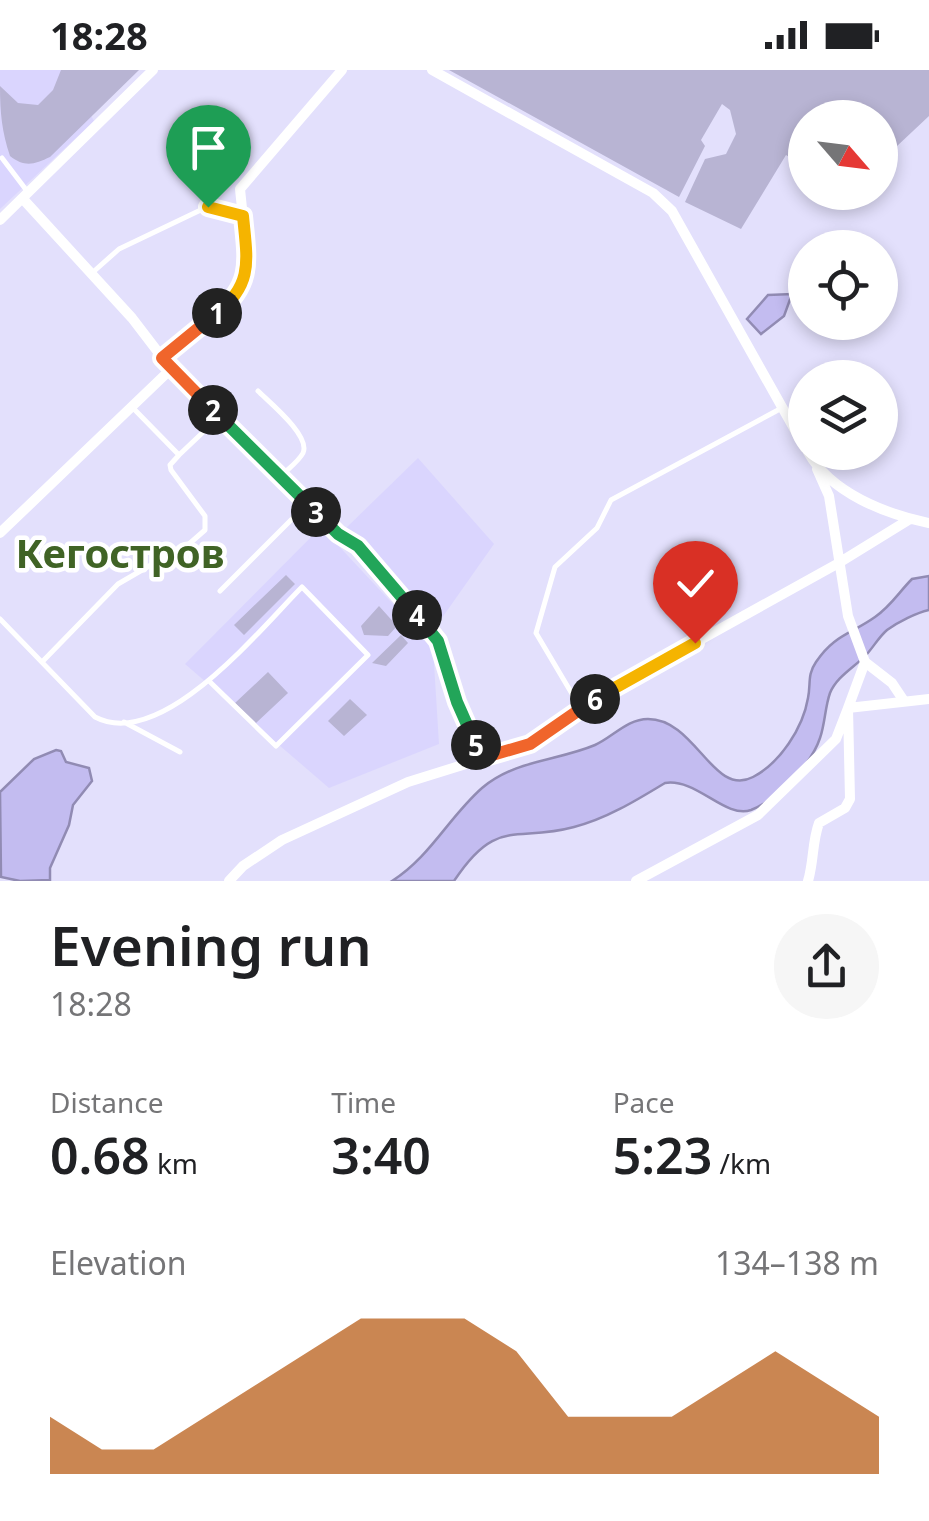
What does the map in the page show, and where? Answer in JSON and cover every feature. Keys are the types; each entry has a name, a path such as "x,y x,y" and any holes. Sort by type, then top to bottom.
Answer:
{"street":[{"path":"0,220 153,70"},
{"path":"162,358 228,305 244,285 247,257 240,197 245,180 342,70"},
{"path":"432,70 653,192 672,211 788,418"},
{"path":"26,196 171,369 338,534 358,546 438,641 457,702 482,758"},
{"path":"0,533 171,369"},
{"path":"817,470 829,496 848,616 865,662 892,683 904,700"},
{"path":"818,470 838,486 910,520 929,523"},
{"path":"229,881 243,866 282,840 408,782 530,744 581,709 910,520"},
{"path":"636,881 758,816 801,777 836,739 865,662"},
{"path":"848,708 929,699"},
{"path":"808,881 819,823 845,808 850,800 848,708"}],"lane":[{"path":"2,158 26,196"},
{"path":"92,273 119,250 208,207 243,216"},
{"path":"258,391 298,431 304,443 303,452 281,476"},
{"path":"131,406 179,455"},
{"path":"581,709 536,633 555,567 597,528 612,500 782,407"},
{"path":"42,662 118,584 156,562 173,558 205,530 205,516 170,465 219,416"},
{"path":"220,591 308,504"},
{"path":"124,722 148,718 186,700 302,586 368,655 276,746 209,681"},
{"path":"0,619 95,717 124,722 180,752"}],"shaded area":[{"path":"0,70 66,70 94,121 0,209"},
{"path":"61,70 139,70 50,157 35,163 20,162 10,156 7,147 0,86 18,103 38,105 53,90"},
{"path":"449,70 929,70 929,116 898,145 898,100 788,100 788,156 741,229 685,202 705,159 726,154 736,134 730,110 722,104 701,140 705,146 679,197"},
{"path":"788,294 788,305 784,316 761,334 747,319 768,295"},
{"path":"418,458 494,544 437,625 346,528"},
{"path":"321,527 433,647 439,744 329,788 185,664"},
{"path":"286,575 295,584 244,635 234,625"},
{"path":"929,576 929,610 887,630 837,682 828,698 816,748 782,790 761,805 751,810 731,809 688,786 665,783 586,824 495,840 469,861 454,881 392,881 417,860 470,799 495,779 522,766 595,745 640,720 665,722 679,731 726,777 739,781 753,777 781,754 796,732 809,693 811,671 823,653 836,640 881,613 912,579"},
{"path":"379,606 397,626 388,636 364,635 361,626"},
{"path":"401,635 408,643 386,666 372,663"},
{"path":"268,672 288,693 256,723 235,703"},
{"path":"350,699 367,715 344,736 328,721"},
{"path":"61,751 66,762 89,768 92,781 73,805 69,825 50,868 50,880 1,877 0,792 34,759"}],"district":[{"name":"Кегостров","path":"120,552"}],"route":[{"path":"208,207 243,216 247,257 244,285 228,305 162,358 338,534 358,546 438,641 457,702 482,758 530,744 601,695 695,643"}]}
